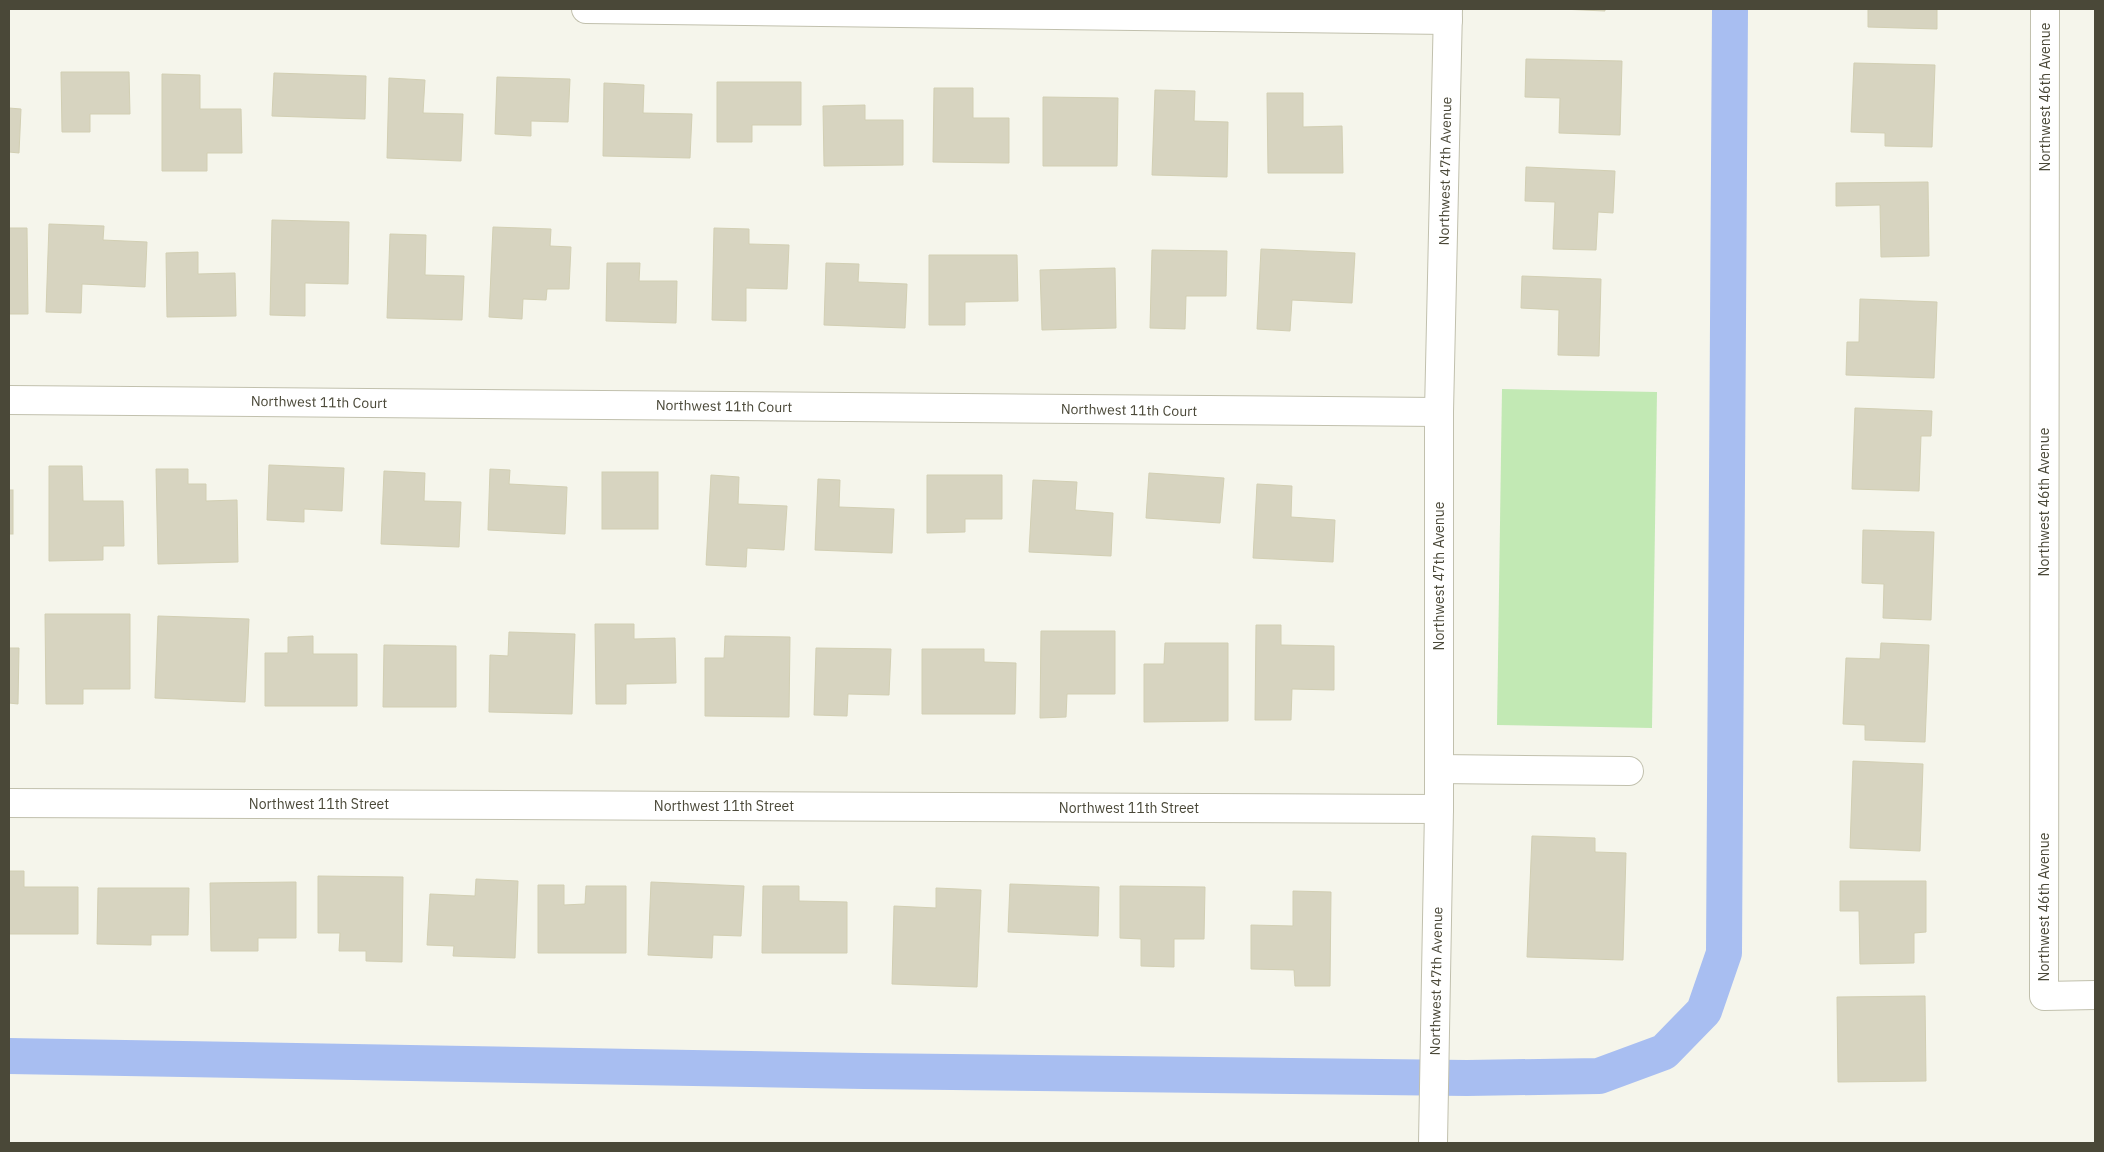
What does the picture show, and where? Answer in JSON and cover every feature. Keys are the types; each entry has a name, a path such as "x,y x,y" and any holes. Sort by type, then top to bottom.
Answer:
{"street":[{"path":"586,9 1448,14"},
{"name":"Northwest 46th Avenue","path":"2045,9 2044,996 2095,995"},
{"name":"Northwest 47th Avenue","path":"1433,1143 1439,769 1439,412 1448,14"},
{"name":"Northwest 11th Court","path":"9,400 1439,412"},
{"path":"1439,769 1629,770"},
{"name":"Northwest 11th Street","path":"9,803 1438,809"}],"green space":[{"path":"1502,389 1657,392 1652,728 1497,725"}],"building":[{"path":"1561,9 1605,9 1605,11"},
{"path":"1868,9 1937,9 1937,29 1868,27"},
{"path":"1526,59 1622,61 1620,135 1559,133 1560,98 1525,97"},
{"path":"1854,63 1935,65 1932,147 1885,146 1885,133 1851,132"},
{"path":"61,72 129,72 130,114 90,114 90,132 62,132"},
{"path":"274,73 366,76 365,119 272,116"},
{"path":"162,74 200,75 200,109 241,109 242,153 207,153 207,171 162,171"},
{"path":"497,77 570,79 568,122 531,121 531,136 495,134"},
{"path":"389,78 425,80 423,113 463,114 461,161 387,158"},
{"path":"717,82 801,82 801,125 752,125 752,142 717,142"},
{"path":"604,83 644,85 643,113 692,114 690,158 603,156"},
{"path":"934,88 973,88 973,118 1009,118 1009,163 933,162"},
{"path":"1155,90 1195,91 1194,121 1228,122 1227,177 1152,175"},
{"path":"1267,93 1303,93 1303,127 1342,126 1343,173 1268,173"},
{"path":"1043,97 1118,98 1117,166 1043,166"},
{"path":"865,105 865,120 903,120 903,165 824,166 823,106"},
{"path":"9,108 21,109 19,153 9,152"},
{"path":"1526,167 1615,171 1613,213 1598,212 1596,250 1553,249 1555,202 1525,201"},
{"path":"1928,182 1929,256 1881,257 1880,205 1836,206 1836,183"},
{"path":"272,220 349,222 348,284 305,283 305,316 270,315"},
{"path":"49,224 104,226 103,240 147,242 145,287 82,284 81,313 46,312"},
{"path":"493,227 551,229 550,246 571,247 569,289 547,289 546,300 523,299 522,319 489,317"},
{"path":"9,228 27,228 28,314 9,314"},
{"path":"714,228 749,229 749,244 789,245 787,289 746,288 746,321 712,320"},
{"path":"390,234 426,235 425,275 464,276 462,320 387,318"},
{"path":"1261,249 1355,253 1352,303 1292,300 1290,331 1257,329"},
{"path":"1152,250 1227,251 1226,296 1186,296 1185,329 1150,328"},
{"path":"198,252 198,274 235,273 236,316 167,317 166,253"},
{"path":"929,255 1017,255 1018,301 965,302 965,325 929,325"},
{"path":"607,263 640,263 639,281 677,281 676,323 606,321"},
{"path":"826,263 859,264 858,282 907,284 905,328 824,325"},
{"path":"1115,268 1116,328 1042,330 1040,270"},
{"path":"1522,276 1601,279 1599,356 1558,355 1559,310 1521,308"},
{"path":"1860,299 1937,302 1934,378 1846,375 1847,342 1859,342"},
{"path":"1855,408 1932,411 1931,436 1921,436 1919,491 1852,489"},
{"path":"269,465 344,468 342,511 304,509 304,522 267,520"},
{"path":"49,466 82,466 83,501 123,501 124,546 103,546 103,560 49,561"},
{"path":"156,469 188,469 188,484 206,484 206,501 237,500 238,562 158,564"},
{"path":"490,469 510,470 509,484 567,487 565,534 488,530"},
{"path":"384,471 425,473 424,501 461,502 459,547 381,544"},
{"path":"602,472 658,472 658,529 602,529"},
{"path":"1149,473 1224,478 1220,523 1146,518"},
{"path":"711,475 739,477 738,504 787,506 784,550 747,548 746,567 706,565"},
{"path":"927,475 1002,475 1002,519 965,519 965,532 927,533"},
{"path":"818,479 840,480 839,507 894,509 892,553 815,550"},
{"path":"1033,480 1077,482 1075,510 1113,513 1111,556 1029,552"},
{"path":"1257,484 1292,486 1291,517 1335,520 1333,562 1253,558"},
{"path":"9,490 13,490 13,534 9,534"},
{"path":"1863,530 1934,532 1931,620 1883,618 1884,584 1862,583"},
{"path":"45,614 130,614 130,689 83,689 83,704 46,704"},
{"path":"158,616 249,619 245,702 155,698"},
{"path":"595,624 634,624 634,639 675,638 676,683 626,684 626,704 596,704"},
{"path":"1256,625 1281,625 1281,645 1334,646 1334,690 1292,689 1291,720 1255,720"},
{"path":"1041,631 1115,631 1115,694 1067,694 1066,717 1040,718"},
{"path":"509,632 575,634 572,714 489,712 490,655 508,656"},
{"path":"313,636 313,654 357,654 357,706 265,706 265,653 288,653 288,637"},
{"path":"725,636 790,637 789,717 705,716 705,658 724,658"},
{"path":"1165,643 1228,643 1228,721 1144,722 1144,664 1164,664"},
{"path":"1881,643 1929,645 1925,742 1865,740 1865,725 1843,724 1846,658 1880,659"},
{"path":"384,645 456,646 456,707 383,707"},
{"path":"9,648 19,648 18,704 9,703"},
{"path":"816,648 891,649 889,695 848,694 847,716 814,715"},
{"path":"922,649 984,649 984,662 1016,663 1015,714 922,714"},
{"path":"1853,761 1923,764 1920,851 1850,848"},
{"path":"1532,836 1595,838 1595,852 1626,853 1623,960 1527,957"},
{"path":"9,871 24,871 24,887 78,887 78,934 9,934"},
{"path":"318,876 403,877 402,962 366,961 366,951 339,951 340,933 318,933"},
{"path":"476,879 518,881 515,958 453,956 454,946 427,945 430,894 475,896"},
{"path":"1840,881 1926,881 1926,932 1914,933 1914,963 1860,964 1859,911 1840,911"},
{"path":"296,882 296,938 258,938 258,951 211,951 210,883"},
{"path":"651,882 744,886 741,936 713,935 712,958 648,955"},
{"path":"1010,884 1099,887 1098,936 1008,932"},
{"path":"538,885 564,885 564,905 585,904 586,886 626,886 626,953 538,953"},
{"path":"763,886 799,886 799,901 847,902 847,953 762,953"},
{"path":"1120,886 1205,887 1204,939 1174,939 1174,967 1141,966 1141,939 1120,938"},
{"path":"98,888 189,888 188,935 151,935 151,945 97,944"},
{"path":"936,888 981,890 977,987 892,984 894,906 936,908"},
{"path":"1293,891 1331,892 1330,986 1295,986 1294,970 1251,969 1251,925 1293,926"},
{"path":"1925,996 1926,1081 1838,1082 1837,997"}],"waterway":[{"path":"9,1056 864,1071 1467,1078 1599,1076 1664,1052 1704,1011 1724,953 1730,9"}]}
